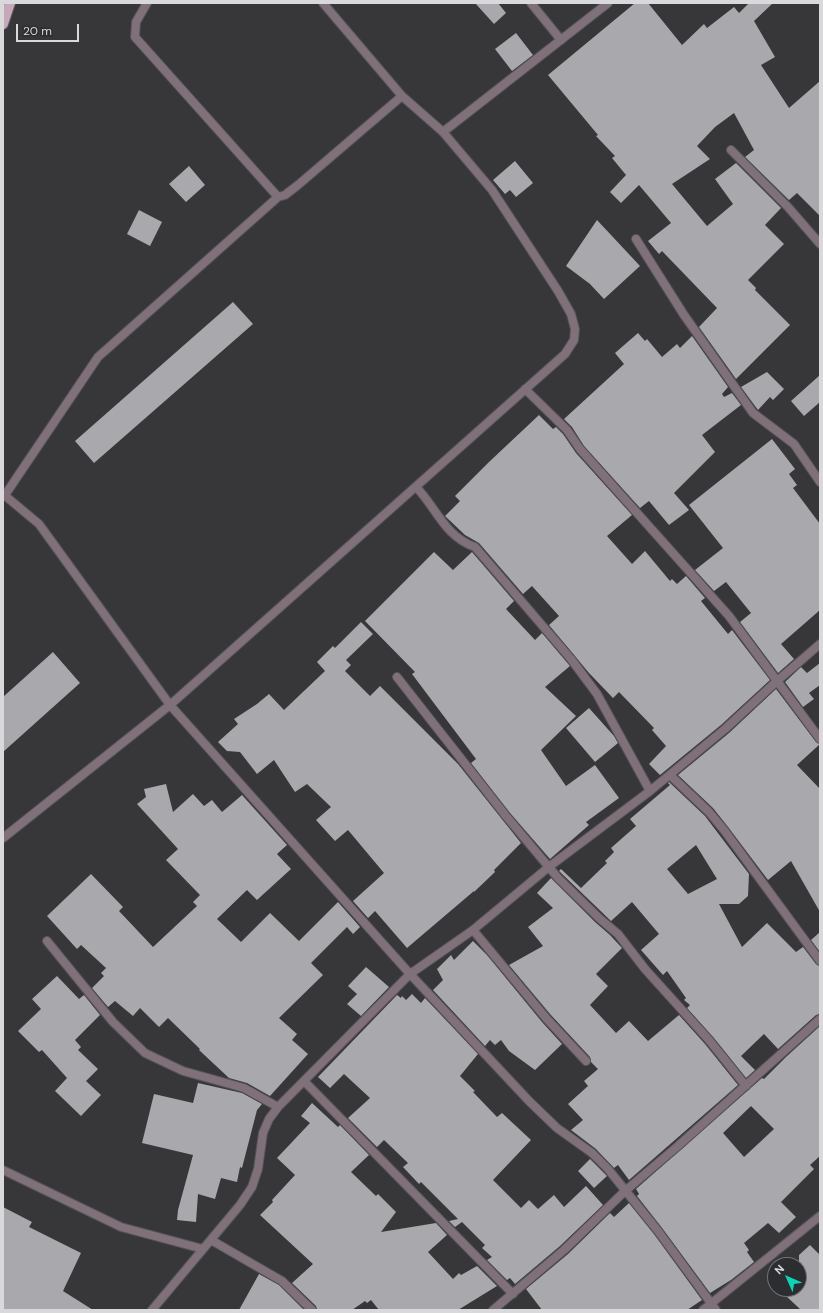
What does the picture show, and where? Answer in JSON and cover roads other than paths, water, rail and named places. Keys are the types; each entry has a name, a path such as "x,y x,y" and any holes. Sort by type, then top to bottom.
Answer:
{"main road":[{"path":"3,24 10,3"}],"street":[{"path":"146,3 136,22 135,37 278,197"},
{"path":"3,838 170,705 565,354 574,340 575,329 571,314 558,291 492,190 443,132 402,96 323,3"},
{"path":"530,3 561,40"},
{"path":"443,132 608,3"},
{"path":"402,96 286,195 278,197 98,357 4,495 39,524 170,705 410,974 529,1101 557,1128 592,1153 608,1169 658,1231 714,1307"},
{"path":"731,150 788,207 820,244"},
{"path":"636,240 684,316 753,414 794,444 820,482"},
{"path":"525,389 567,430 580,449 729,616 820,739"},
{"path":"416,487 424,495 442,523 465,543 475,546 570,659 597,694 650,791"},
{"path":"152,1310 240,1205 252,1187 258,1169 262,1133 269,1119 278,1107 410,974 473,930 550,866 670,775 725,729 820,644"},
{"path":"397,677 506,816 550,866 558,878 618,934 650,975 709,1040 746,1086"},
{"path":"670,775 709,812 724,830 820,961"},
{"path":"473,930 541,1013 586,1061"},
{"path":"47,941 113,1022 145,1053 183,1071 244,1088 278,1107"},
{"path":"493,1310 564,1250 625,1191 678,1146 820,1019"},
{"path":"304,1081 512,1294"},
{"path":"3,1170 121,1227 203,1249"},
{"path":"703,1310 714,1307 820,1216"},
{"path":"211,1240 282,1281 312,1310"}]}
